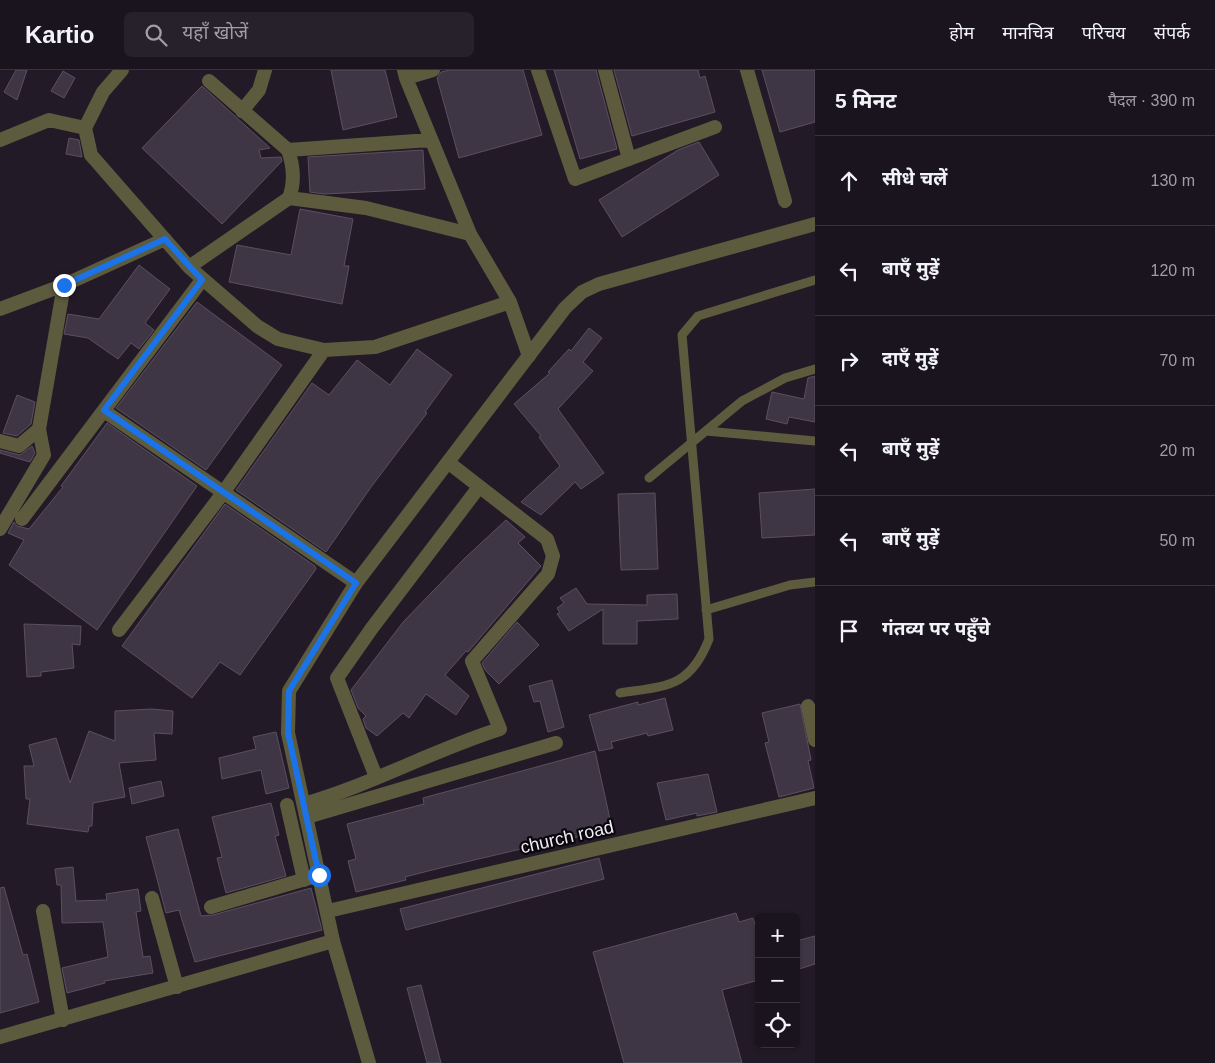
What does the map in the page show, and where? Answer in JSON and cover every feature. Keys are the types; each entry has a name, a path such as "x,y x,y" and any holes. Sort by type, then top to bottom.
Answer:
{"street":[{"path":"122,70 103,92 85,128 91,155 202,280 257,326 278,339 324,350 375,347 510,302"},
{"path":"242,111 259,90 265,70"},
{"path":"433,70 405,74 430,140 470,234 510,302 529,356"},
{"path":"538,70 575,179 715,126"},
{"path":"605,70 629,159"},
{"path":"747,70 785,202"},
{"path":"189,267 289,198 293,188 292,163 288,150 210,82"},
{"path":"0,140 49,120 85,128"},
{"path":"288,150 430,140"},
{"path":"289,198 366,208 470,234"},
{"path":"369,1063 333,941 288,733 289,691 356,583 565,308 582,292 599,284 815,224"},
{"path":"0,309 64,285 165,239"},
{"path":"22,519 202,280"},
{"path":"0,529 44,455 40,429 64,285"},
{"path":"119,630 223,493 324,350"},
{"path":"104,410 356,583"},
{"path":"0,441 19,446 40,429"},
{"path":"306,811 376,777 500,729 472,661 548,574 553,556 547,539 449,463"},
{"path":"376,777 336,678 479,487"},
{"path":"808,706 815,740"},
{"path":"306,811 556,744"},
{"name":"church road","path":"328,912 815,798"},
{"path":"287,805 304,880"},
{"path":"211,907 319,875"},
{"path":"152,898 177,987"},
{"path":"43,911 63,1020"},
{"path":"0,1037 333,941"}],"lane":[{"path":"620,693 672,684 701,660 709,640 682,335 698,316 815,280"},
{"path":"649,478 742,401 785,378 815,369"},
{"path":"706,431 815,441"},
{"path":"706,610 790,585 815,582"}],"building":[{"path":"16,70 27,70 17,100 4,92"},
{"path":"331,70 385,70 397,117 343,130"},
{"path":"450,70 523,70 542,135 459,158 437,78 441,72"},
{"path":"554,70 596,70 617,149 580,159"},
{"path":"614,70 698,70 700,78 705,76 715,112 632,136"},
{"path":"762,70 815,70 815,122 780,132"},
{"path":"63,71 75,78 64,98 51,91"},
{"path":"202,86 270,148 259,150 261,158 281,157 282,161 222,224 142,148"},
{"path":"69,138 79,140 82,157 66,154"},
{"path":"699,142 719,175 622,237 599,200 678,150"},
{"path":"423,150 425,189 324,194 310,192 308,157"},
{"path":"300,209 353,219 344,266 349,266 342,304 229,282 237,245 291,255"},
{"path":"139,265 170,289 145,323 154,330 139,349 131,343 118,359 88,338 64,334 68,314 99,319"},
{"path":"197,302 282,365 206,470 116,408"},
{"path":"589,328 602,338 583,362 593,371 558,409 604,473 581,489 575,482 541,515 521,502 560,466 539,437 541,436 514,404 550,373 548,372 569,349 571,351"},
{"path":"417,349 452,375 425,412 427,413 371,487 326,552 236,490 312,383 329,395 357,360 390,385"},
{"path":"815,376 815,422 789,417 787,424 766,419 772,392 804,399 808,378"},
{"path":"17,395 35,402 31,424 17,436 3,433"},
{"path":"107,423 197,486 97,630 9,565 24,540 8,533 14,522 17,526 29,529 63,487 61,486"},
{"path":"32,446 35,453 30,462 0,453 0,450 20,455"},
{"path":"815,489 815,535 762,538 759,493"},
{"path":"655,493 658,569 621,570 618,494"},
{"path":"225,504 315,566 316,569 240,675 220,662 192,698 122,646"},
{"path":"506,520 525,537 518,543 541,566 468,652 466,651 445,675 469,696 456,715 426,694 409,718 403,713 377,736 366,728 363,719 366,716 358,708 351,690 404,621 465,558"},
{"path":"576,588 587,604 647,605 647,595 677,594 678,619 637,621 637,644 603,644 603,609 569,631 557,614 560,613 557,608 564,603 560,598"},
{"path":"517,622 539,645 499,684 485,670 482,663"},
{"path":"24,624 81,626 80,645 72,644 74,668 41,672 41,676 27,677"},
{"path":"552,680 564,727 548,732 540,701 534,702 529,686"},
{"path":"665,698 673,730 648,736 647,733 611,742 613,748 599,751 589,715 638,702 638,705"},
{"path":"800,704 811,760 808,761 814,788 779,797 765,743 769,742 762,713"},
{"path":"152,709 173,711 172,734 154,733 156,760 119,763 125,797 93,803 92,826 89,826 88,832 27,824 30,799 26,799 24,766 34,766 29,745 56,738 70,783 89,731 115,741 115,711"},
{"path":"276,732 289,788 266,794 261,770 222,779 219,758 256,749 253,737"},
{"path":"595,751 612,828 522,851 521,849 436,869 405,877 406,880 356,892 348,861 356,859 347,824 424,804 423,798"},
{"path":"708,774 717,812 697,816 697,813 666,820 657,783"},
{"path":"161,781 164,796 132,804 129,788"},
{"path":"271,803 279,835 275,836 286,876 226,893 217,858 222,857 212,817"},
{"path":"178,829 201,916 213,915 311,888 322,930 195,962 179,910 166,913 146,837"},
{"path":"599,858 604,879 406,930 400,909"},
{"path":"73,867 76,901 107,900 106,894 138,889 141,911 136,912 143,957 150,956 153,973 104,981 105,983 67,993 62,968 108,957 103,922 62,923 61,885 57,885 55,869"},
{"path":"4,887 23,955 27,954 39,1002 0,1013 0,888"},
{"path":"736,913 739,922 753,918 755,924 755,981 722,990 742,1063 624,1063 593,952"},
{"path":"815,936 815,964 800,969 800,958 800,940"},
{"path":"421,985 441,1063 427,1063 407,988"}],"route":[{"path":"64,285 165,239 202,280 104,410 356,583 289,691 288,733 319,875"}]}
